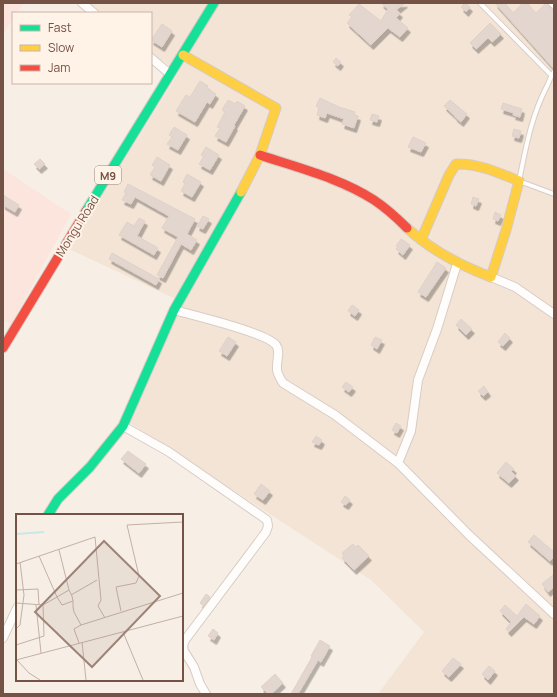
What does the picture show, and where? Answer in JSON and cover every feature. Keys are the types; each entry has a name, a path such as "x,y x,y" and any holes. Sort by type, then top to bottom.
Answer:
{"street":[{"path":"82,3 93,12"},
{"name":"Mongu Road","path":"3,348 7,330 214,3"},
{"path":"49,514 58,499 95,461 123,426 174,310 249,178 260,155 276,108 182,54"},
{"path":"152,59 170,74"},
{"path":"260,155 331,179 362,193 391,212 421,240 457,264 515,287 554,314"},
{"path":"421,240 449,175 456,164 468,164 519,181 506,230 491,277"},
{"path":"398,463 410,431 418,380 437,329 457,264"},
{"path":"174,310 248,331 270,339 278,349 277,370 283,383 335,415 398,463 469,535 554,614"},
{"path":"123,426 169,452 266,520 268,526 266,532 185,640 183,646 184,651 194,667 200,684 206,694"},
{"path":"3,638 16,610"}],"lane":[{"path":"480,3 552,74 538,104 527,137 519,181 554,194"}],"shaded area":[{"path":"3,3 24,3 18,12 12,12 12,20 3,34"},
{"path":"80,3 554,3 554,694 378,694 424,632 371,580 130,423 182,302 69,249 179,72 152,54 152,12 93,12"},
{"path":"3,169 71,214 11,324 3,320"}],"building":[{"path":"381,3 405,3 396,10 400,13 396,18 408,28 400,37 388,28 371,45 347,23 352,17 349,15 359,4 381,21 388,9"},
{"path":"465,3 470,7 466,12 461,7"},
{"path":"495,3 505,3 513,13 523,3 527,3 536,13 546,3 548,3 550,8 554,9 554,69"},
{"path":"490,23 501,34 492,42 488,38 476,49 470,43"},
{"path":"162,24 172,31 162,47 152,41"},
{"path":"336,58 341,62 338,66 333,62"},
{"path":"200,81 216,94 210,104 207,102 195,122 176,111 186,95 190,97"},
{"path":"320,98 339,107 355,112 354,115 358,116 354,128 342,124 344,119 327,113 325,118 317,115 319,108 316,106"},
{"path":"228,100 236,104 237,101 245,106 226,142 215,136 220,128 217,127 225,112 222,110"},
{"path":"450,100 467,114 461,122 444,106"},
{"path":"503,103 522,109 520,117 513,115 514,113 501,109"},
{"path":"372,114 379,116 377,122 370,120"},
{"path":"174,127 187,135 178,150 167,144 172,137 169,135"},
{"path":"514,129 521,131 519,138 512,136"},
{"path":"413,137 426,143 421,152 408,147"},
{"path":"206,147 219,155 210,170 199,164 204,156 201,155"},
{"path":"157,157 170,165 161,181 150,175 155,167 152,165"},
{"path":"40,159 45,164 39,169 34,164"},
{"path":"187,174 201,182 192,197 181,191 185,184 183,182"},
{"path":"128,184 195,219 187,234 197,240 191,250 181,244 163,278 157,275 178,237 162,228 169,216 135,197 131,204 122,200 126,193 124,192"},
{"path":"3,195 19,205 15,212 3,205"},
{"path":"473,197 479,199 476,206 471,204"},
{"path":"495,212 501,215 498,221 493,219"},
{"path":"203,216 209,219 203,229 197,226"},
{"path":"139,218 145,221 137,236 158,248 154,255 119,235 127,222 134,226"},
{"path":"401,239 410,245 403,255 396,249 398,247 396,246"},
{"path":"112,253 159,279 156,285 109,259"},
{"path":"437,262 446,268 426,297 418,292"},
{"path":"352,305 359,310 355,316 348,311"},
{"path":"461,319 472,329 466,335 456,325"},
{"path":"505,333 510,338 503,346 498,342"},
{"path":"228,337 236,342 227,356 219,351"},
{"path":"375,337 382,340 377,349 371,345"},
{"path":"346,382 353,387 349,392 342,387"},
{"path":"484,386 488,392 483,396 478,391"},
{"path":"396,423 401,426 397,433 392,430"},
{"path":"316,436 322,440 319,445 312,442"},
{"path":"128,451 146,464 139,473 121,459"},
{"path":"506,462 514,469 511,471 516,476 509,483 497,473"},
{"path":"261,484 270,491 263,500 254,494"},
{"path":"345,496 350,500 346,505 341,502"},
{"path":"534,535 554,552 554,557 550,561 528,542"},
{"path":"353,544 356,547 358,545 369,556 354,570 342,558 344,556 342,553"},
{"path":"554,574 554,587 548,592 542,584"},
{"path":"206,594 210,597 204,606 200,603"},
{"path":"526,604 540,616 534,624 524,617 509,632 506,629 511,622 500,611 505,605 517,616"},
{"path":"213,629 218,633 214,640 208,636"},
{"path":"320,640 330,646 321,662 318,660 298,694 291,694 312,657 311,656"},
{"path":"453,658 461,664 449,677 442,671"},
{"path":"489,666 495,671 488,680 482,674"},
{"path":"275,674 283,683 271,694 268,694 261,687"}],"traffic: fast":[{"path":"86,211 214,3"},
{"path":"49,514 58,499 90,467 123,426 174,310 241,192"}],"traffic: slow":[{"path":"183,55 276,108 260,155 241,192"},
{"path":"407,228 416,236 426,244 446,257 491,277 506,230 519,181 480,167 456,164 449,175 421,240"}],"traffic: jam":[{"path":"260,155 318,174 361,192 383,206 407,228"},
{"path":"3,348 86,211"}]}
